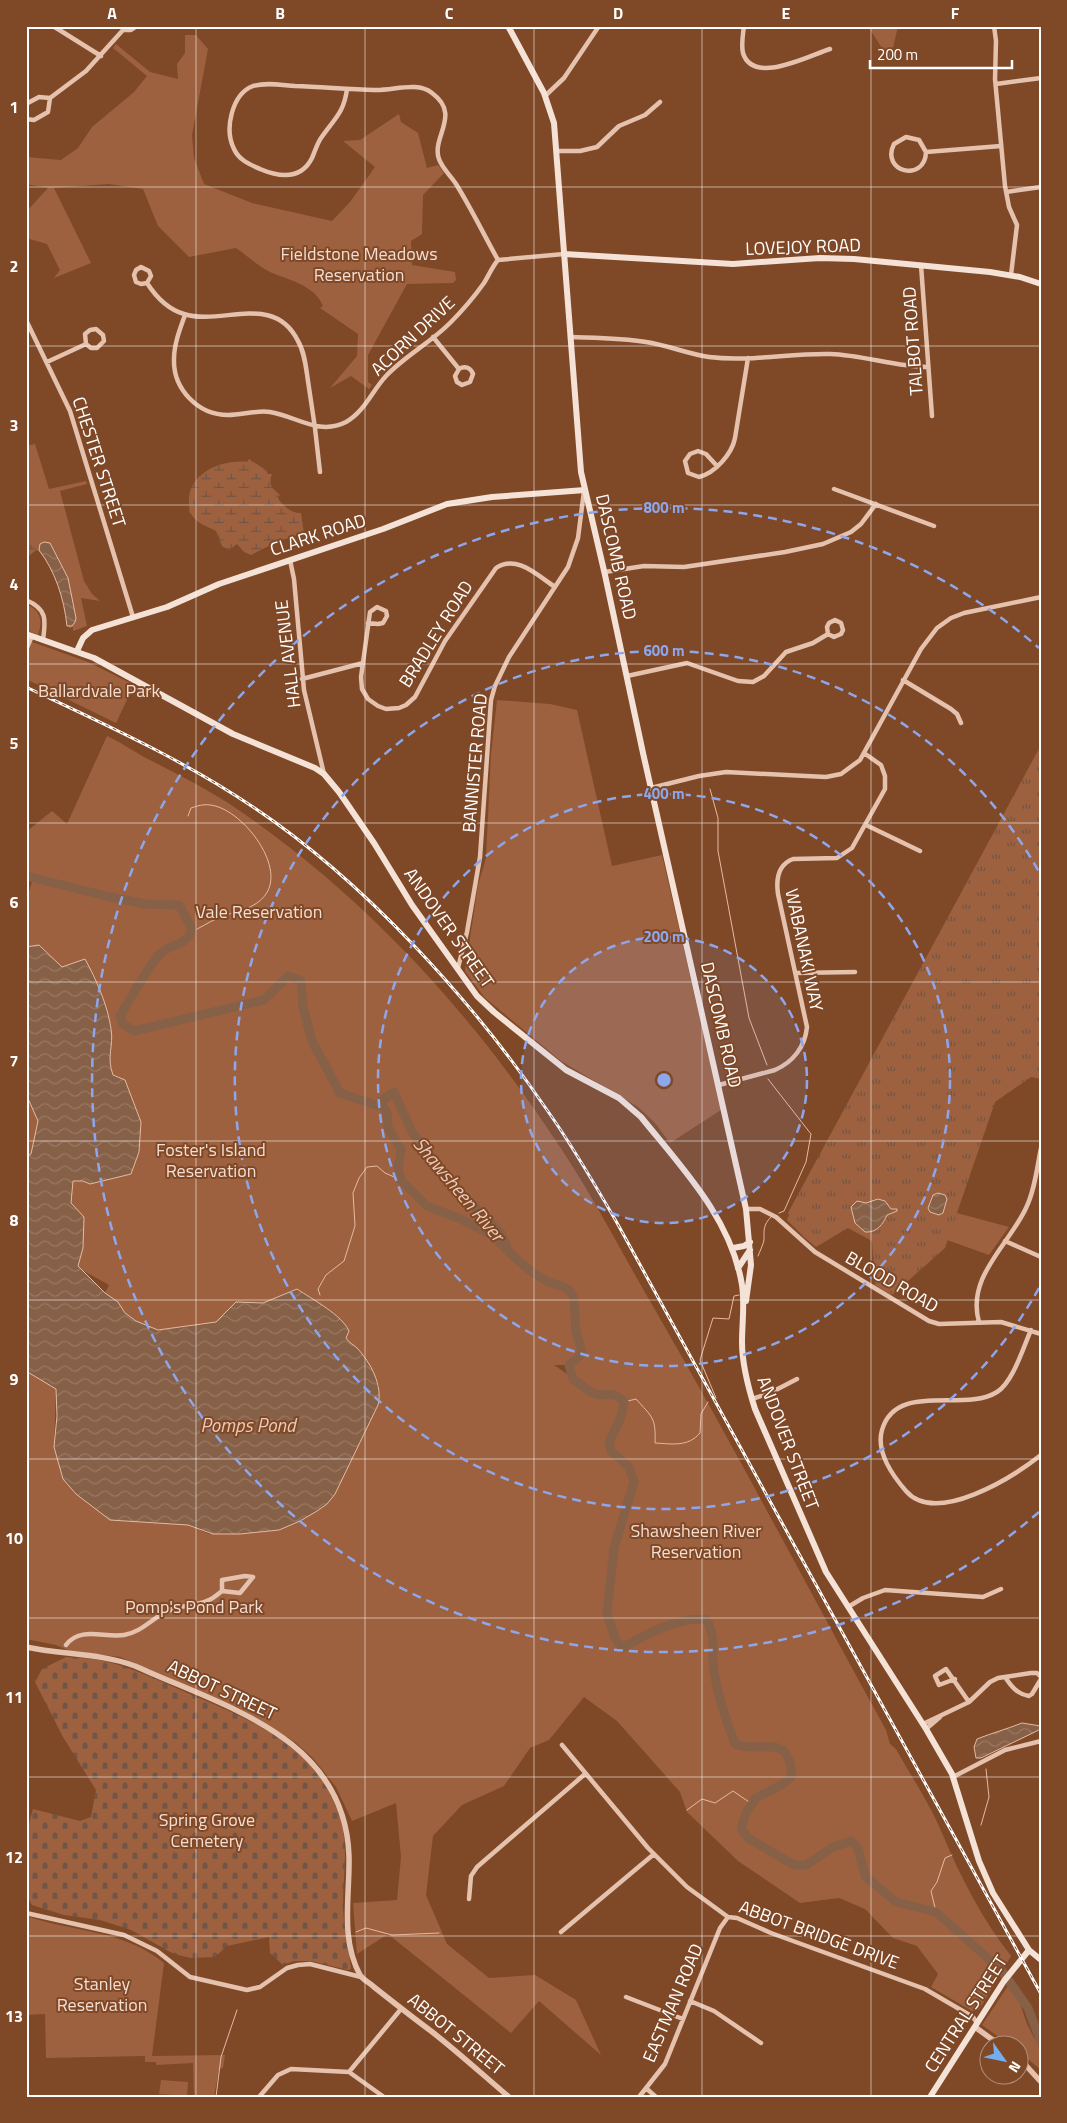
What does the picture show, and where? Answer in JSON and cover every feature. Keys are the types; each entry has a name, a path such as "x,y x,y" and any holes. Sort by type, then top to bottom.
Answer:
{"main road":[{"name":"DASCOMB ROAD","path":"508,26 545,96 554,122 581,472 605,572 651,788 746,1209 750,1246 750,1275 744,1307"},
{"name":"LOVEJOY ROAD","path":"564,254 733,264 835,258 1011,275 1041,284"},
{"name":"CLARK ROAD","path":"76,651 83,638 92,630 166,607 219,584 383,529 447,504 492,497 585,490"},
{"name":"ANDOVER STREET","path":"29,635 76,651 110,666 233,734 315,768 324,774 359,820 412,904 477,996 534,1046 566,1070 619,1098 636,1112 706,1198 734,1250 744,1307 743,1358 752,1399 807,1532 826,1572 924,1726 953,1777 979,1861 993,1893 1029,1950 1038,1955 1041,1960"},
{"path":"734,1250 750,1246 738,1268"},
{"name":"CENTRAL STREET","path":"933,2096 1004,1981 1029,1950"}],"street":[{"path":"53,26 101,56"},
{"path":"26,104 39,97 50,98 86,71 101,56 122,28 130,30 136,26"},
{"path":"545,96 564,78 600,26"},
{"path":"744,26 742,51 745,58 758,67 765,69 779,67 830,49"},
{"path":"994,26 996,84 1006,192 1009,207 1017,224 1011,275"},
{"path":"996,84 1041,78"},
{"path":"347,89 341,113 320,139 308,164 301,171 287,176 273,174 247,163 234,150 230,137 233,109 239,97 250,88 263,84 388,91 414,87 424,88 437,97 443,105 446,120 438,147 438,158 456,184 498,260 564,254"},
{"path":"26,119 34,120 48,112 50,98"},
{"path":"557,151 580,151 597,147 620,126 646,115 660,102"},
{"path":"906,137 919,140 926,152 925,160 921,166 915,170 907,171 900,169 895,164 891,154 894,144 906,137"},
{"path":"926,152 1001,146"},
{"path":"1006,192 1041,187"},
{"name":"ACORN DRIVE","path":"185,315 174,350 174,365 181,388 202,408 228,415 269,412 316,427 339,425 360,411 391,371 451,322 478,290 498,260"},
{"name":"TALBOT ROAD","path":"921,265 932,416"},
{"path":"147,283 164,303 185,315 258,313 272,316 284,322 297,338 303,352 316,427 320,472"},
{"name":"CHESTER STREET","path":"26,320 70,411 133,617"},
{"path":"96,329 104,335 104,341 97,348 91,348 86,344 85,334 90,330 96,329"},
{"path":"433,337 459,369"},
{"path":"570,337 617,338 648,342 709,356 748,358 832,354 864,358 907,367 928,367"},
{"path":"47,362 86,344"},
{"path":"717,466 706,454 698,451 690,454 685,465 688,473 699,477 717,466 727,456 734,444 748,358"},
{"path":"464,367 470,369 473,374 470,382 462,385 458,382 455,376 459,369 464,367"},
{"path":"834,489 934,526"},
{"name":"BANNISTER ROAD","path":"458,968 467,932 480,856 492,700 495,686 509,657 568,567 576,546 585,490"},
{"path":"605,572 644,566 684,567 785,552 823,544 851,532 876,504"},
{"name":"HALL AVENUE","path":"290,560 295,592 302,679 307,708 324,774"},
{"name":"BRADLEY ROAD","path":"368,622 361,685 368,699 378,706 386,709 402,707 415,696 445,641 496,568 506,563 517,564 555,587"},
{"path":"651,788 699,776 726,772 835,776 855,765 864,753 928,637 951,618 980,609 1041,598"},
{"path":"26,600 39,607 43,613 43,640"},
{"path":"379,607 386,611 387,616 383,623 368,622 370,612 374,608 379,607"},
{"path":"627,676 687,663 738,681 753,682 764,676 786,652 813,643 828,634"},
{"path":"26,650 29,635"},
{"path":"302,679 362,663"},
{"path":"903,680 951,709 957,714 961,723"},
{"name":"WABANAKI WAY","path":"719,1085 775,1070 788,1064 797,1053 806,1036 807,1027 777,889 777,876 784,864 793,859 842,857 852,848 882,798 886,783 881,765 864,753"},
{"path":"866,826 920,851"},
{"path":"796,973 855,972"},
{"path":"979,1322 976,1305 979,1288 986,1270 1031,1198 1041,1148"},
{"name":"BLOOD ROAD","path":"746,1209 760,1209 776,1217 815,1252 923,1318 939,1324 1001,1322 1041,1334"},
{"path":"1005,1241 1041,1257"},
{"path":"1031,1330 1009,1379 1000,1390 982,1398 906,1404 895,1410 887,1419 882,1430 880,1442 885,1459 906,1492 916,1500 929,1504 948,1502 998,1484 1041,1455"},
{"path":"752,1399 797,1379"},
{"path":"66,1645 75,1636 83,1633 113,1636 137,1632 165,1612 175,1608 209,1601 222,1591 240,1593 253,1578 245,1576 222,1580 222,1591"},
{"path":"848,1607 863,1598 886,1590 983,1596 1001,1589"},
{"name":"ABBOT STREET","path":"26,1647 47,1652 117,1659 245,1714 275,1730 298,1749 316,1766 332,1791 344,1819 349,1857 348,1936 350,1950 361,1978 438,2037 509,2097"},
{"path":"924,1726 935,1718 970,1702 990,1682 1005,1676 1031,1673 1037,1673 1041,1678 1029,1696 1023,1695 1012,1688 1005,1676"},
{"path":"955,1679 970,1702"},
{"path":"953,1777 1005,1750 1041,1741"},
{"name":"ABBOT BRIDGE DRIVE","path":"562,1746 654,1854 688,1887 728,1917 737,1918 771,1933 925,1989 972,2017 976,2025"},
{"path":"469,1899 472,1876 477,1867 586,1774"},
{"path":"561,1932 654,1854"},
{"path":"26,1913 124,1935 157,1951 190,1977 247,1990 260,1987 287,1968 298,1964 310,1964 361,1978"},
{"name":"EASTMAN ROAD","path":"639,2097 665,2064 720,1928 728,1917"},
{"path":"626,1997 683,2019"},
{"path":"690,2001 721,2016 761,2042"},
{"path":"349,2072 401,2009"},
{"path":"976,2025 989,2036"},
{"path":"259,2097 278,2076 291,2069 349,2072 384,2097"},
{"path":"1030,2070 1041,2082"},
{"path":"647,2089 656,2097"}],"green space":[{"path":"868,26 898,26 890,61"},
{"name":"Fieldstone Meadows Reservation","path":"185,35 196,35 208,49 192,135 194,158 204,184 252,203 332,221 350,202 375,167 343,141 360,140 399,114 401,122 418,133 427,168 438,165 444,173 423,195 422,234 411,241 412,265 455,272 456,280 453,283 407,284 368,355 368,382 372,385 369,389 351,376 330,388 357,356 358,334 320,308 323,306 313,293 299,284 268,271 236,248 189,257 158,226 143,189 109,184 54,188 91,263 54,278 60,270 47,244 26,238 26,212 48,188 26,184 26,157 61,160 78,148 92,127 134,92 147,76 113,48 116,44 150,72 178,79 177,64 185,53"},
{"path":"35,444 49,489 86,481 87,484 60,491 84,581 92,594 100,601 81,598 87,626 73,631 73,627 69,628 64,602 48,559 31,545 26,533 26,446"},
{"path":"249,459 266,470 268,474 272,474 271,484 280,495 278,498 282,504 291,511 301,513 304,533 276,542 251,555 244,552 237,544 229,550 222,546 216,531 193,517 190,512 189,503 190,493 194,484 208,470 228,463 247,462"},
{"path":"26,506 39,548 26,558"},
{"path":"26,604 40,616 38,635 26,630"},
{"name":"Ballardvale Park","path":"32,642 88,662 134,685 116,723 26,679 26,656"},
{"path":"497,700 550,704 577,710 612,866 662,855 721,1110 670,1143 655,1123 638,1107 561,1061 484,997 465,971 478,885 486,858 491,754"},
{"path":"107,736 117,741 229,803 287,846 332,883 376,922 416,964 492,1052 560,1147 598,1209 745,1470 886,1730 890,1744 896,1749 926,1801 972,1897 1011,1956 979,2010 972,2011 931,1987 938,1974 917,1946 893,1938 865,1909 839,1898 800,1903 738,1861 687,1812 680,1792 617,1721 584,1697 549,1740 530,1748 504,1786 462,1805 433,1836 426,1895 447,1944 489,1978 535,1975 576,2000 601,2055 539,2001 511,2033 388,1934 357,1954 353,1903 397,1900 401,1857 396,1803 352,1821 336,1787 313,1758 295,1742 237,1707 120,1657 70,1651 56,1645 26,1639 26,1368 56,1388 54,1447 110,1520 188,1525 209,1534 240,1534 279,1530 300,1521 327,1504 335,1494 379,1400 379,1386 373,1372 357,1348 345,1338 348,1328 317,1302 297,1289 263,1303 236,1302 216,1322 158,1330 70,1360 109,1285 57,1256 26,1158 26,902 33,878 26,875 26,832 52,811 67,824","holes":["554,1365 569,1365 573,1378"]},
{"path":"1041,745 1041,1079 1031,1077 995,1102 945,1248 891,1296 875,1285 872,1241 848,1228 816,1247 787,1220 788,1213"},
{"path":"957,1213 1009,1227 989,1255 947,1240"},
{"name":"Spring Grove Cemetery","path":"66,1657 100,1660 124,1667 239,1715 281,1740 300,1755 316,1772 329,1793 343,1829 345,1861 343,1913 351,1969 348,1970 311,1961 294,1961 283,1965 270,1953 269,1937 227,1946 215,1957 191,1958 174,1954 131,1930 100,1920 64,1915 32,1905 26,1895 26,1835 33,1809 80,1821 91,1817 96,1790 63,1737 35,1682 42,1669"},
{"name":"Stanley Reservation","path":"26,1916 115,1938 149,1952 164,1963 152,2056 225,2055 223,2068 219,2069 214,2097 194,2097 193,2063 156,2065 156,2062 145,2062 145,2056 46,2058 45,2014 26,2015"},
{"path":"1012,1980 1027,2024 1041,2051 1041,2070 1030,2061 1030,2036 997,2036 982,2025"},
{"path":"161,2080 188,2082 187,2096 159,2094"}],"water":[{"path":"44,542 50,543 68,578 76,618 72,626 67,626 64,605 58,585 50,567 39,550 40,544"},
{"name":"Pomps Pond","path":"39,945 62,967 85,959 107,1011 112,1035 110,1062 113,1075 125,1080 141,1122 139,1152 131,1174 90,1184 83,1181 73,1181 71,1203 84,1217 83,1248 78,1266 105,1293 118,1302 125,1313 136,1321 158,1330 216,1322 236,1302 263,1303 297,1289 340,1319 349,1331 346,1338 362,1354 375,1375 379,1390 378,1405 335,1494 327,1504 300,1521 279,1530 240,1534 213,1534 188,1525 110,1520 76,1494 63,1479 54,1447 57,1416 56,1389 26,1371 26,1157 31,1154 38,1121 26,1094 26,947"},
{"path":"938,1193 945,1195 947,1199 943,1213 939,1215 930,1212 928,1208 933,1195"},
{"path":"878,1199 885,1201 891,1209 897,1209 897,1211 887,1215 881,1225 873,1231 865,1232 855,1223 851,1207 857,1201 866,1203"},
{"path":"1022,1723 1041,1726 1041,1729 981,1758 976,1758 974,1747 977,1739"}],"waterway":[{"path":"710,789 718,818 718,851 749,1018 767,1065"},
{"path":"188,816 191,808 200,805 222,808 235,816 247,827 265,854 270,868 271,882 266,894 256,904 218,918 191,932"},
{"name":"Shawsheen River","path":"26,876 145,904 179,905 192,929 190,935 183,942 165,950 155,959 120,1016 123,1024 134,1031 264,1000 288,976 301,981 303,1007 312,1041 340,1093 376,1105 394,1092 412,1132 454,1186 501,1233 509,1252 529,1270 548,1282 564,1287 571,1292 574,1298 576,1331 582,1352 569,1365 573,1379 593,1393 613,1395 624,1402 621,1417 609,1442 611,1451 629,1467 634,1482 614,1548 607,1614 615,1638 622,1648 652,1632 675,1623 686,1620 707,1620 713,1640 713,1666 716,1682 735,1744 746,1747 773,1747 780,1749 785,1753 790,1762 792,1776 783,1784 756,1798 746,1813 741,1829 748,1838 794,1865 806,1865 833,1847 851,1841 858,1848 865,1876 896,1902 936,1912 1002,1971 1028,2008 1041,2042"},
{"path":"768,1079 811,1134 806,1162 784,1211 779,1213"},
{"name":"Shawsheen River","path":"376,1105 383,1106 387,1113 388,1128 401,1149 398,1168 401,1180 427,1206 463,1220 493,1236 506,1249"},
{"path":"320,1295 318,1289 326,1275 344,1261 355,1226 353,1193 359,1178 367,1167 377,1166 385,1173 401,1180"},
{"path":"758,1256 764,1240 765,1225 771,1217"},
{"path":"716,1398 700,1360 713,1318 729,1319 734,1296 739,1295"},
{"path":"624,1402 636,1399 649,1414 654,1422 655,1443 674,1444 690,1441 700,1433 701,1414 708,1402"},
{"path":"981,1825 989,1797 986,1769"},
{"path":"687,1810 702,1799 715,1803 733,1791 752,1804"},
{"path":"936,1912 931,1891 937,1882 945,1858 952,1855"},
{"path":"356,1932 366,1928 392,1935 439,1933"},
{"path":"216,2097 221,2057 237,2010"}],"railway":[{"path":"26,687 199,773 253,807 294,837 335,870 414,945 450,985 517,1068 583,1164 616,1221 1041,1994"}],"park label":[{"name":"Vale Reservation","path":"259,912"},
{"name":"Foster's Island Reservation","path":"211,1160"},
{"name":"Shawsheen River Reservation","path":"696,1541"},
{"name":"Pomp's Pond Park","path":"194,1607"}]}
